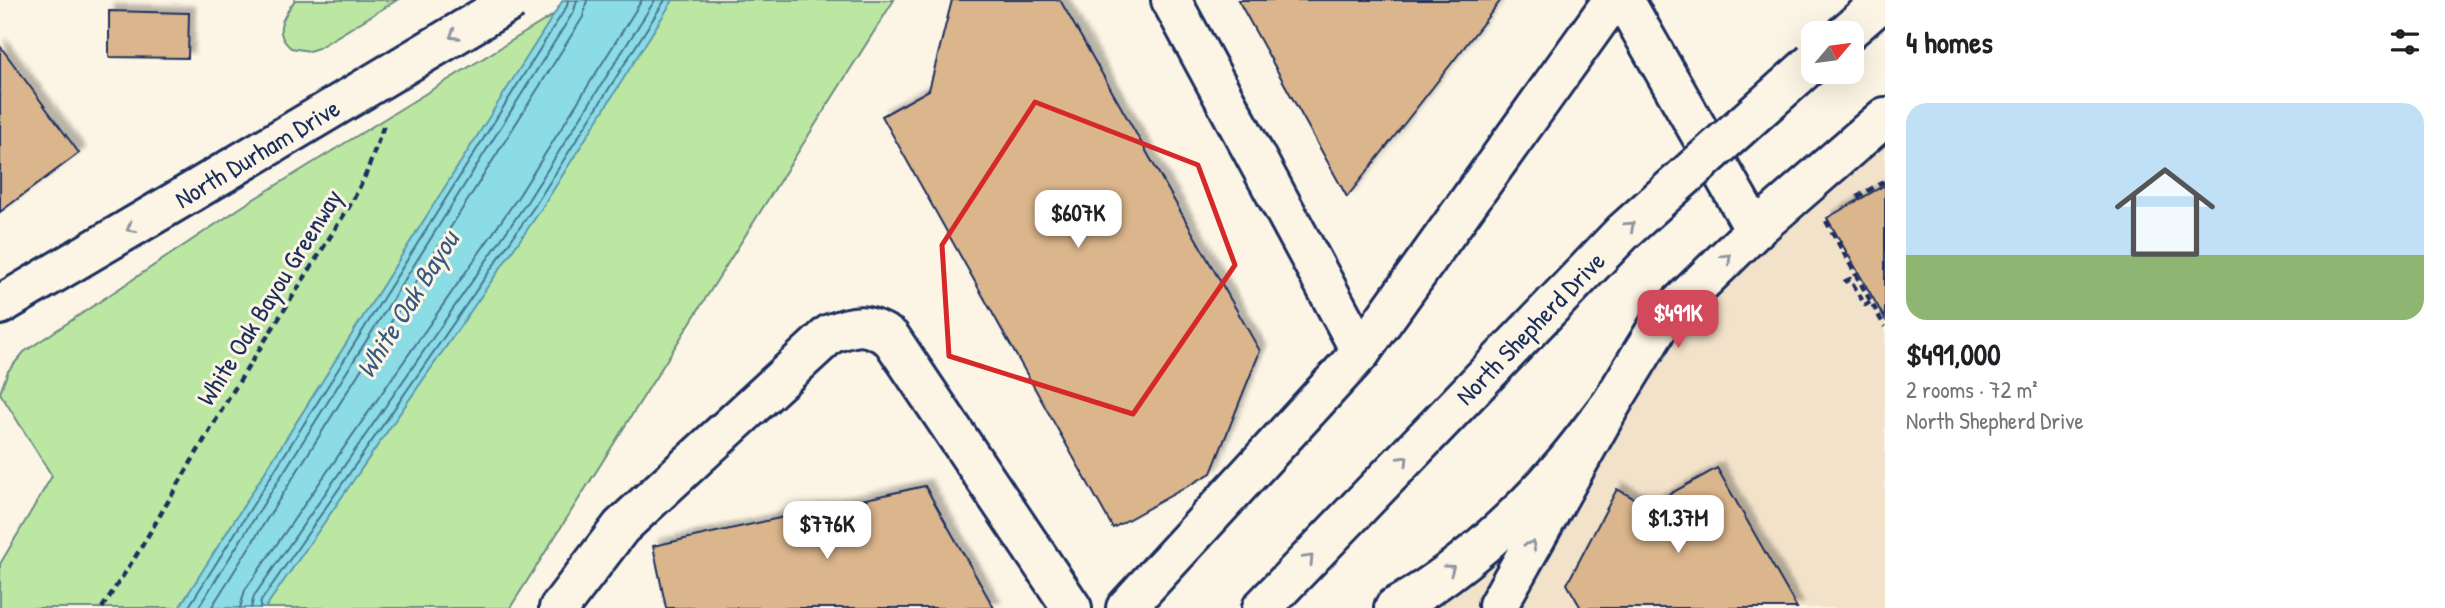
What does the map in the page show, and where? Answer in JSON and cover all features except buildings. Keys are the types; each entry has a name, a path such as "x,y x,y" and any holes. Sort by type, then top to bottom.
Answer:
{"main road":[{"name":"North Durham Drive","path":"0,305 513,0"},
{"path":"1171,0 1361,352"},
{"path":"1126,608 1361,352 1613,0"},
{"path":"1624,0 1755,230"},
{"path":"1860,21 1884,0"},
{"name":"North Shepherd Drive","path":"1262,608 1623,232 1801,73"},
{"path":"1498,605 1611,404 1661,322 1755,230 1885,117"},
{"path":"559,608 621,527 830,334 850,327 872,326 891,338 1072,608"},
{"path":"1394,608 1416,596 1489,540 1561,468 1611,404"}],"path":[{"name":"White Oak Bayou Greenway","path":"102,608 139,551 230,396 352,202 366,174 388,112"},
{"path":"1854,199 1885,181"},
{"path":"1824,217 1885,327"},
{"path":"1844,282 1850,279 1865,305 1870,302"}],"highlighted area":[{"path":"1035,102 1198,165 1235,265 1133,414 949,356 942,245"}],"shaded area":[{"path":"1885,131 1885,608 1411,608 1565,468 1653,374 1676,338 1719,287"}],"green space":[{"path":"295,0 397,0 309,51 291,48 282,36 283,18"},
{"path":"578,0 894,0 510,608 0,608 0,564 52,476 0,393 8,371 24,352 249,202"}],"water":[{"name":"White Oak Bayou","path":"563,0 673,0 540,211 265,608 179,608"}]}
